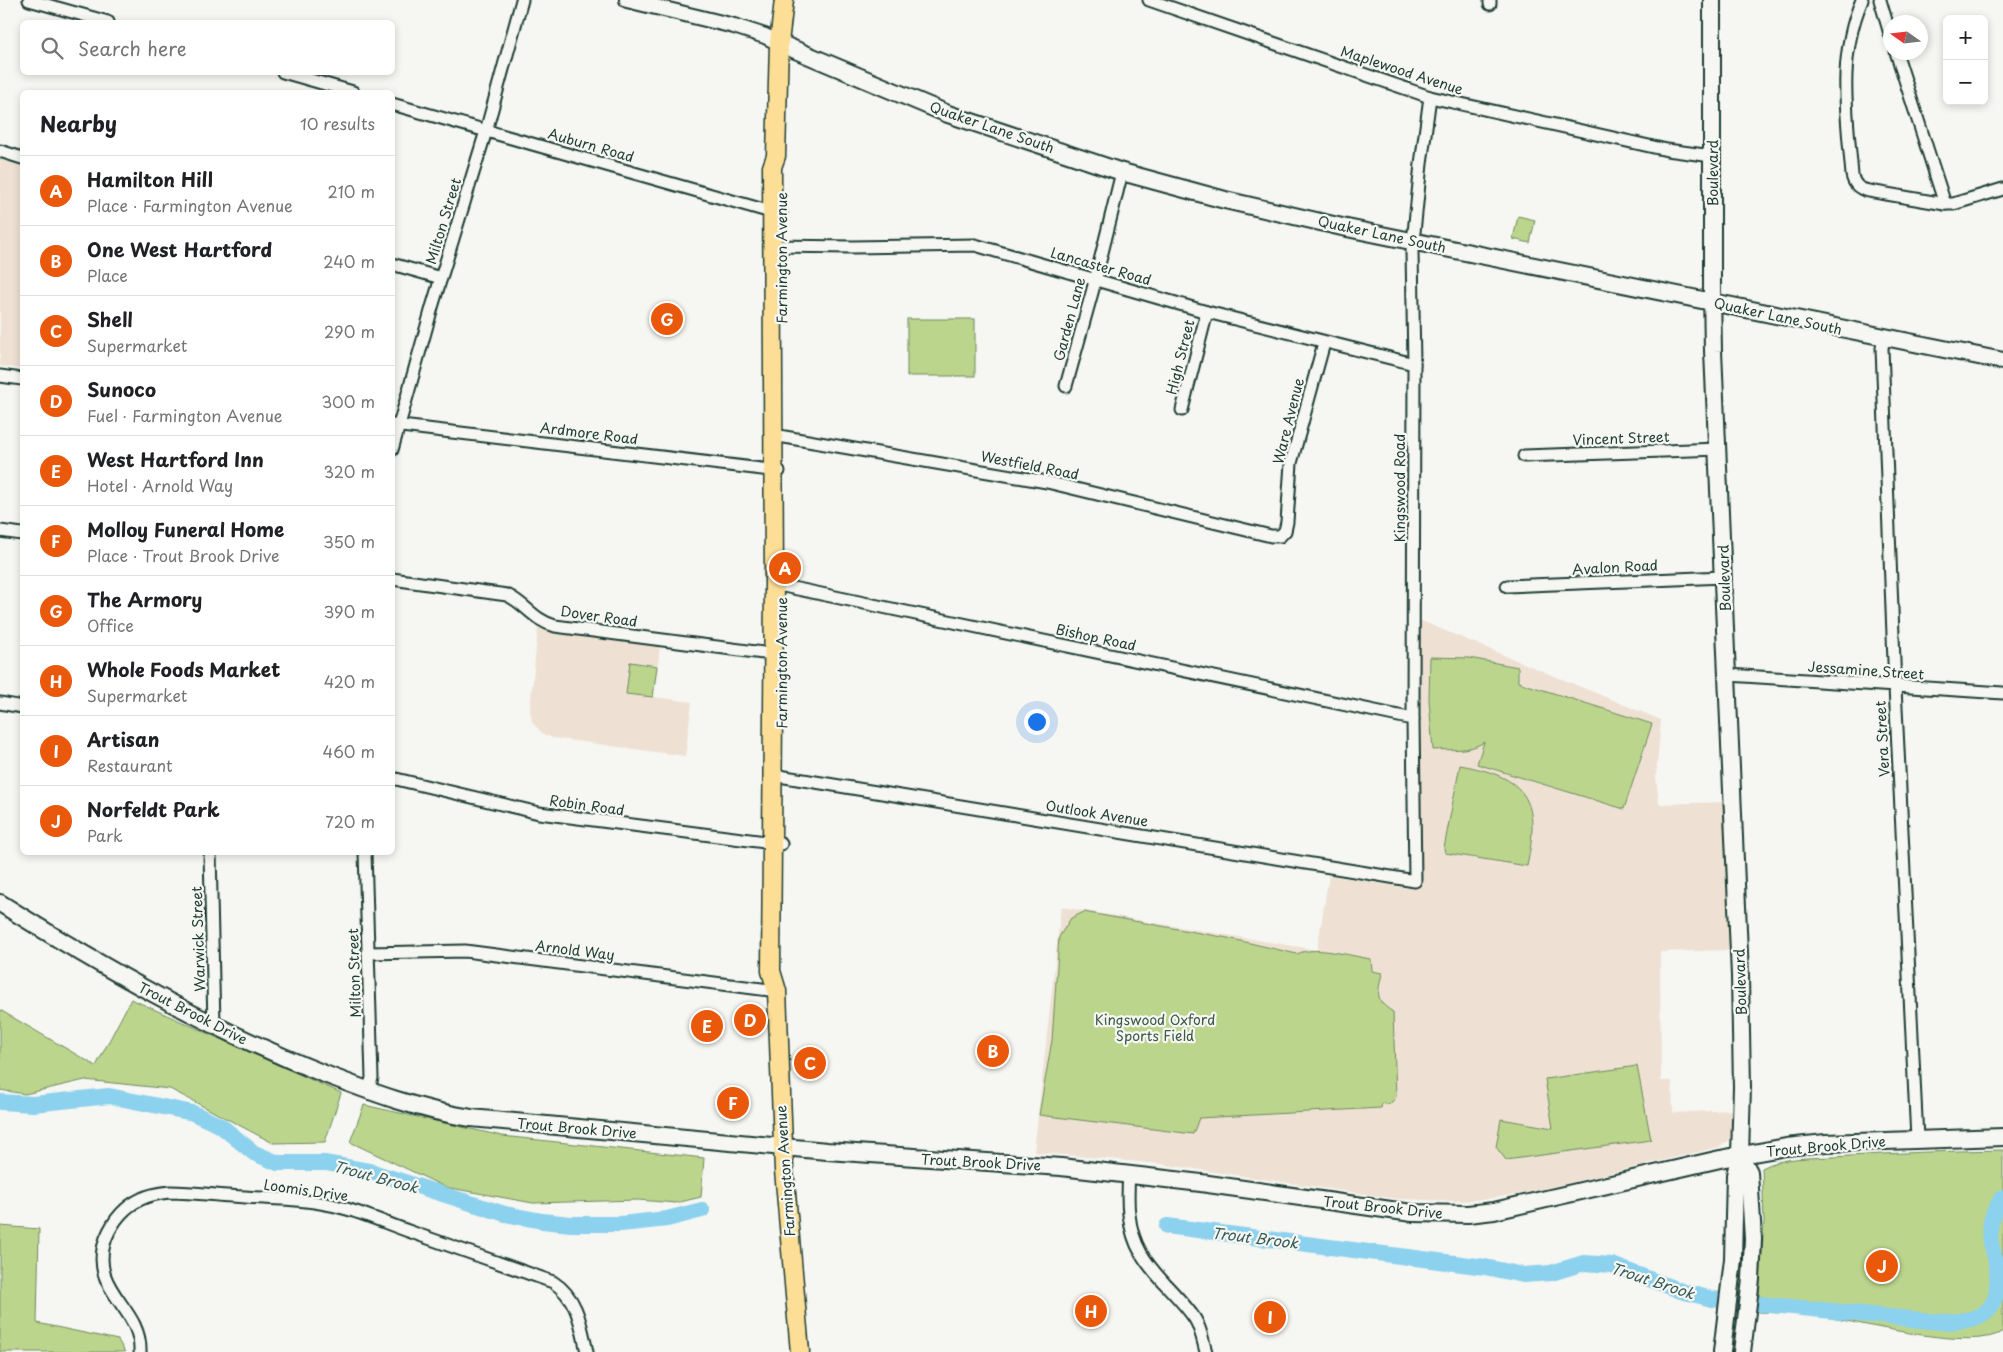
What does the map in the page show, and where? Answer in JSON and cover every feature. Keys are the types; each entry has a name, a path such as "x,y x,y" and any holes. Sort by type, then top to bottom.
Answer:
{"main road":[{"name":"Farmington Avenue","path":"784,0 779,42 776,156 772,166 777,212 777,876 771,971 777,990 782,1147 800,1352"},
{"name":"Boulevard","path":"1712,0 1712,302 1742,1019 1740,1155 1735,1175 1732,1267 1722,1352"},
{"name":"Quaker Lane South","path":"779,42 948,114 1122,172 1249,206 2003,361"},
{"name":"Trout Brook Drive","path":"0,903 151,993 281,1057 368,1091 432,1111 471,1118 782,1147 933,1159 1022,1163 1201,1182 1412,1213 1468,1214 1494,1211 1740,1155 1786,1147 1826,1143 2003,1137"},
{"name":"Boulevard","path":"1740,1155 1749,1172 1752,1226 1751,1279 1742,1352"},
{"path":"1732,1267 1752,1260"}],"street":[{"path":"29,0 101,20"},
{"name":"Milton Street","path":"396,425 486,131 522,0"},
{"path":"627,0 734,26 779,42"},
{"name":"Maplewood Avenue","path":"1149,0 1430,97 1657,148 1712,156"},
{"path":"1862,0 1854,20 1846,67 1845,86 1853,180 1858,188 1945,204 1953,204 2003,189"},
{"path":"1880,0 1884,15"},
{"path":"1899,60 1945,204"},
{"path":"294,75 346,90"},
{"name":"Kingswood Road","path":"1415,881 1412,240 1430,97"},
{"name":"Auburn Road","path":"395,105 777,212"},
{"path":"0,151 20,157"},
{"name":"Garden Lane","path":"1066,386 1122,172"},
{"name":"Lancaster Road","path":"777,246 975,245 1206,312 1414,364"},
{"path":"395,265 441,278"},
{"name":"High Street","path":"1182,410 1206,312"},
{"name":"Vera Street","path":"1884,338 1882,348 1895,687 1917,1139"},
{"name":"Ware Avenue","path":"1280,536 1285,531 1287,522 1290,463 1324,343"},
{"path":"0,376 20,379"},
{"name":"Ardmore Road","path":"396,425 777,471"},
{"name":"Westfield Road","path":"777,436 1047,482 1271,536 1280,536"},
{"name":"Vincent Street","path":"1524,456 1719,449"},
{"path":"0,531 20,534"},
{"name":"Avalon Road","path":"1508,586 1724,577"},
{"name":"Dover Road","path":"395,579 506,595 514,598 539,620 555,626 777,655"},
{"name":"Bishop Road","path":"777,585 1413,719"},
{"name":"Jessamine Street","path":"1728,675 2003,693"},
{"path":"0,703 20,707"},
{"name":"Outlook Avenue","path":"777,776 1415,881"},
{"name":"Robin Road","path":"395,779 539,813 777,844"},
{"name":"Warwick Street","path":"210,855 214,1025"},
{"name":"Milton Street","path":"365,855 372,1078 368,1091"},
{"name":"Arnold Way","path":"368,953 465,951 777,990"},
{"path":"1129,1174 1128,1212 1130,1226 1141,1253 1196,1320 1206,1352"},
{"name":"Loomis Drive","path":"140,1352 139,1335 133,1322 111,1291 105,1278 103,1253 106,1239 114,1222 123,1211 142,1199 168,1192 289,1200 342,1207 553,1282 573,1302 587,1352"}],"shaded area":[{"path":"0,157 20,162 20,369 0,366"},
{"path":"1419,620 1661,720 1656,777 1659,804 1725,802 1731,950 1660,952 1661,1081 1672,1081 1673,1113 1733,1110 1732,1135 1729,1141 1719,1147 1531,1192 1481,1200 1453,1201 1398,1199 1160,1164 1034,1152 1061,907 1317,950 1329,875 1407,888 1413,886 1420,874"},
{"path":"538,627 552,632 660,646 654,697 692,702 685,756 553,738 543,734 532,722 530,710"}],"green space":[{"path":"1518,216 1535,220 1530,243 1513,239"},
{"path":"907,319 975,319 975,376 907,376"},
{"path":"1430,657 1469,658 1518,667 1518,682 1652,724 1624,809 1477,764 1484,742 1466,749 1433,750 1429,700"},
{"path":"630,662 657,666 653,697 626,694"},
{"path":"1460,765 1483,770 1501,777 1515,785 1524,796 1530,809 1532,824 1527,866 1445,853 1444,848"},
{"name":"Kingswood Oxford Sports Field","path":"1084,912 1228,938 1297,954 1323,951 1371,959 1372,971 1382,973 1379,991 1380,1000 1393,1012 1396,1097 1390,1104 1382,1103 1381,1108 1199,1118 1193,1134 1039,1115 1052,1040 1059,937 1071,918"},
{"path":"131,999 341,1093 325,1142 273,1143 170,1089 85,1080 25,1094 0,1090 0,1010 96,1066"},
{"path":"1637,1066 1651,1140 1506,1160 1496,1147 1501,1119 1553,1128 1545,1079"},
{"path":"364,1105 502,1136 704,1158 701,1197 676,1203 638,1200 533,1203 445,1187 350,1142"},
{"path":"2003,1150 2003,1331 1989,1337 1969,1339 1946,1338 1822,1317 1758,1312 1764,1221 1762,1168 1778,1162 1806,1158"},
{"path":"0,1226 39,1229 37,1323 118,1340 125,1352 0,1352"}],"waterway":[{"name":"Trout Brook","path":"0,1102 33,1104 109,1096 193,1113 221,1126 254,1153 278,1163 326,1163 370,1171 505,1214 542,1221 571,1224 621,1224 667,1219 702,1210"},
{"name":"Trout Brook","path":"1167,1226 1485,1267 1523,1275 1551,1273 1584,1263 1612,1265 1681,1291 1712,1299 1940,1322 1969,1320 1988,1310 1993,1303 1997,1292 1997,1279 1996,1262 1990,1240 1990,1227 1994,1213 2003,1197"}],"place":[{"name":"The Armory","path":"667,319"},
{"name":"Hamilton Hill","path":"785,568"},
{"name":"Sunoco","path":"750,1020"},
{"name":"West Hartford Inn","path":"707,1026"},
{"name":"One West Hartford","path":"993,1051"},
{"name":"Shell","path":"810,1063"},
{"name":"Molloy Funeral Home","path":"733,1103"},
{"name":"Norfeldt Park","path":"1882,1266"},
{"name":"Whole Foods Market","path":"1091,1311"},
{"name":"Artisan","path":"1270,1317"}]}
